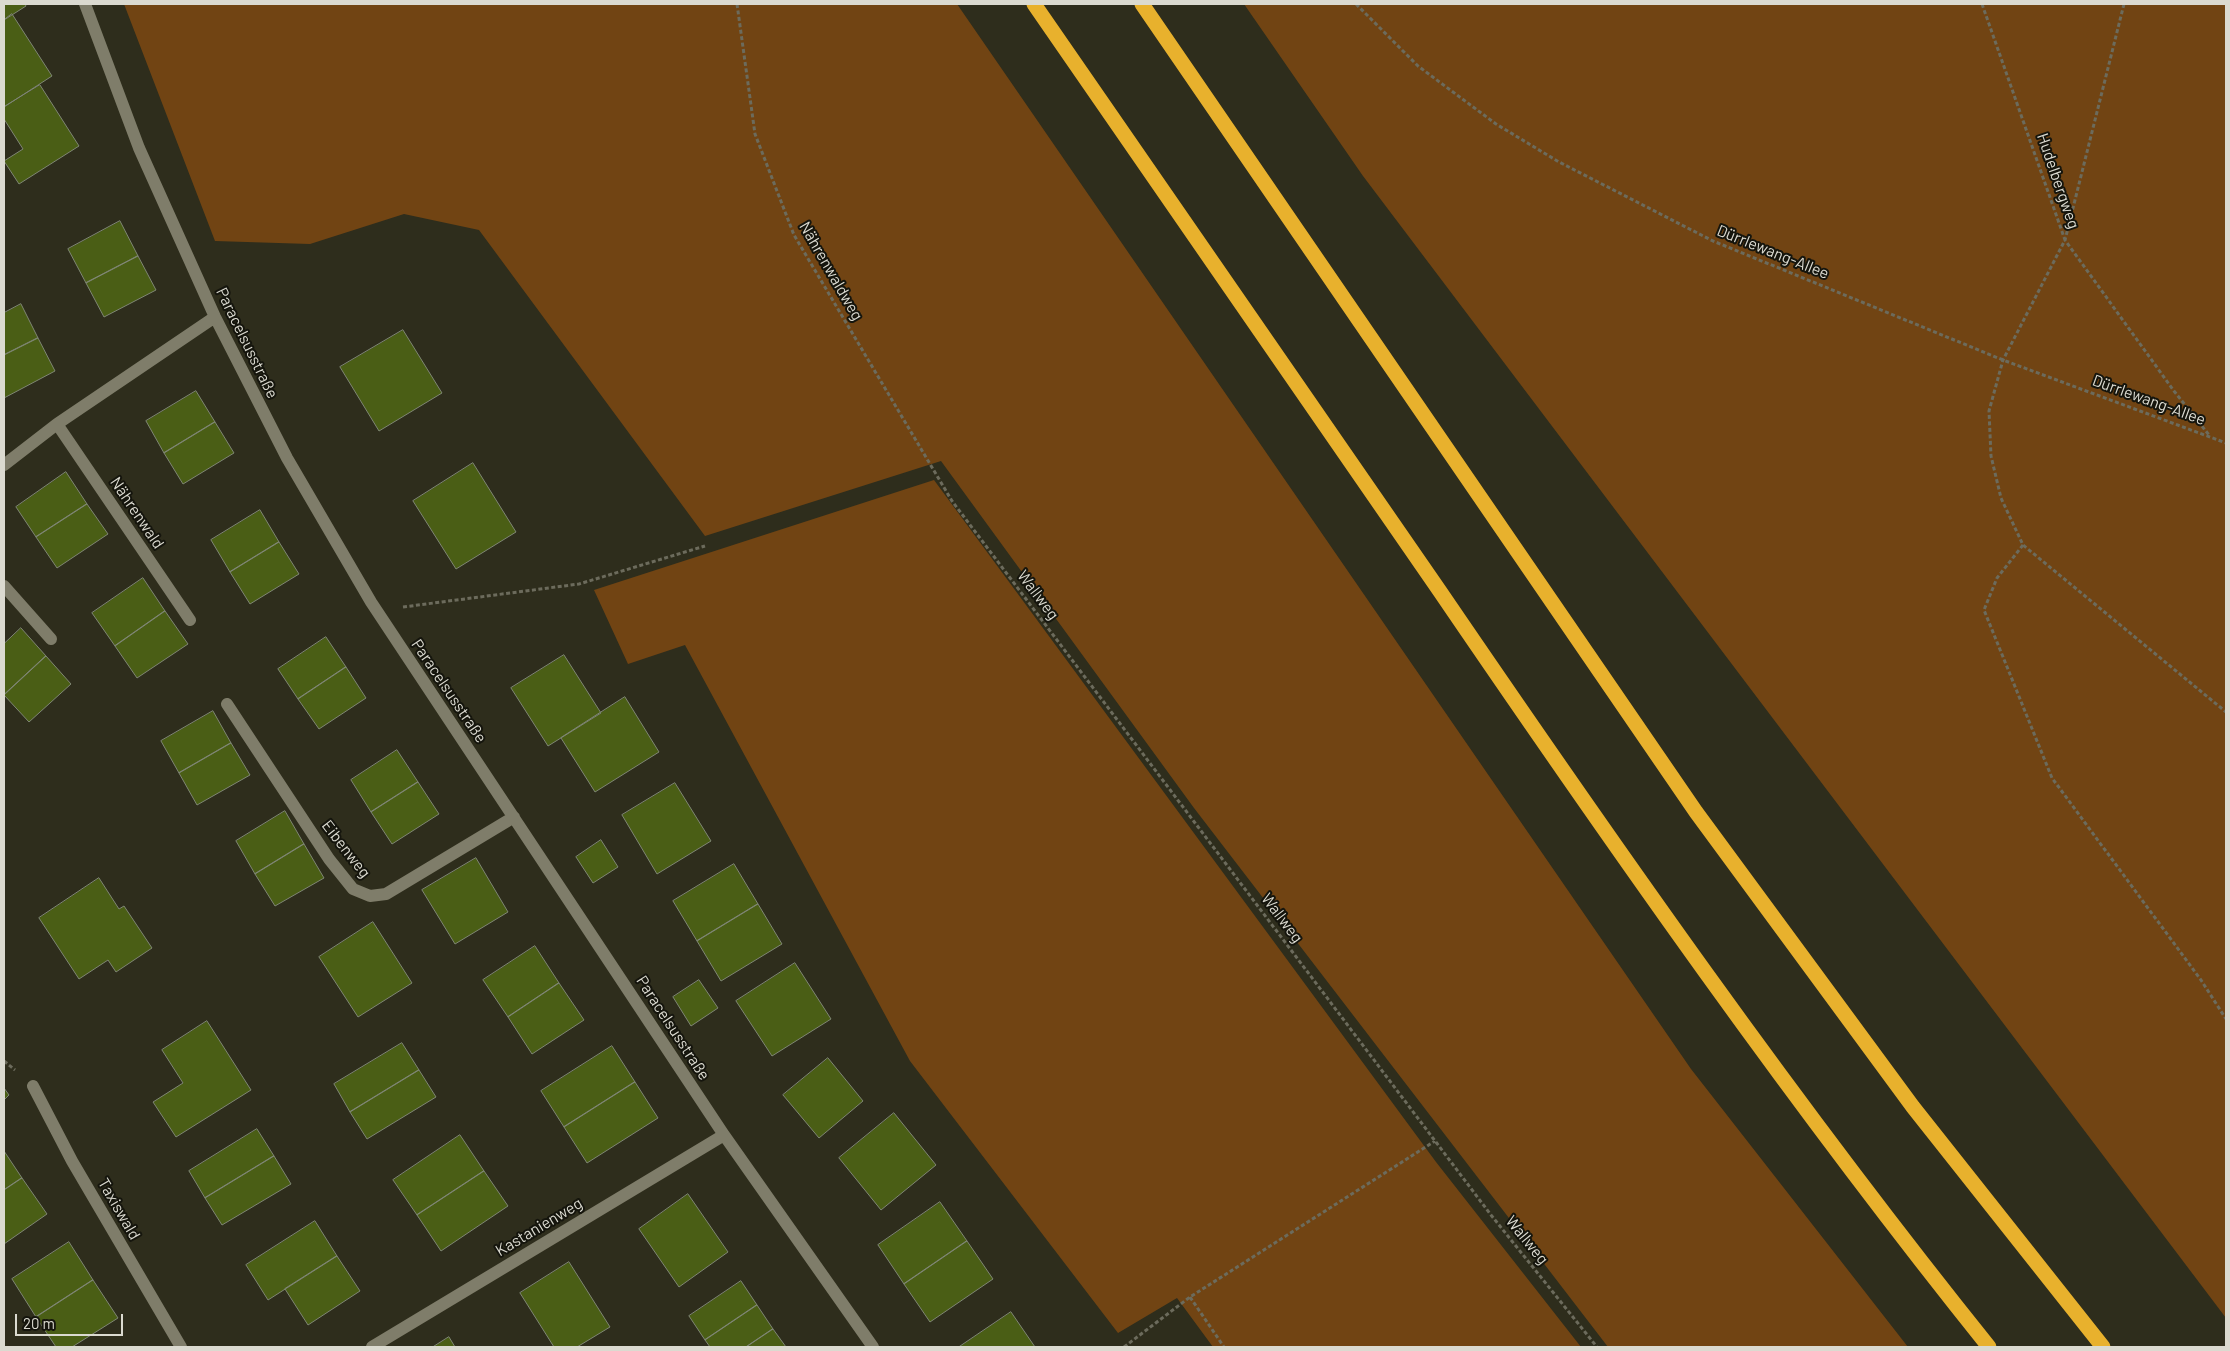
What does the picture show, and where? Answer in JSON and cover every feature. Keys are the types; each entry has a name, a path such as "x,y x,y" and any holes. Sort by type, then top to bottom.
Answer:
{"highway":[{"path":"1034,4 1518,706 1722,998 1844,1160 1989,1347"},
{"path":"1142,4 1696,812 1913,1107 2103,1347"}],"street":[{"name":"Paracelsusstraße","path":"85,4 140,148 215,317 287,458 379,615 724,1135 873,1347"},
{"path":"4,464 57,424 215,317"},
{"name":"Nährenwald","path":"57,424 190,620"},
{"path":"4,586 51,639"},
{"name":"Eibenweg","path":"227,704 329,859 353,889 370,896 386,894 514,817"},
{"name":"Taxiswald","path":"33,1086 72,1161 181,1347"},
{"name":"Kastanienweg","path":"372,1347 724,1135"}],"path":[{"name":"Nährenwaldweg","path":"737,4 755,134 794,235 952,501"},
{"name":"Dürrlewang-Allee","path":"1356,4 1418,66 1496,124 1559,162 1713,241 2003,360 2226,443"},
{"name":"Hudelbergweg","path":"1982,4 2066,240 2003,360 1989,411 1991,456 2001,498 2023,544"},
{"path":"2124,4 2066,240 2168,383 2209,436"},
{"name":"Wallweg","path":"952,501 1435,1141 1597,1347"},
{"path":"2226,712 2023,544 1997,578 1984,610 2052,778 2201,980 2226,1019"},
{"path":"379,615 408,605 579,584 705,546"},
{"path":"1124,1347 1190,1297 1435,1141"},
{"path":"1190,1297 1224,1347"}],"shaded area":[{"path":"124,4 957,4 1691,1069 1908,1347 1608,1347 1194,808 941,461 705,536 479,230 404,214 310,244 215,241"},
{"path":"1244,4 2226,4 2226,1318 1363,176"},
{"path":"934,480 1436,1162 1581,1347 1213,1347 1177,1298 1118,1333 910,1061 685,645 628,664 594,590"}],"building":[{"path":"4,4 25,4 26,6 4,20"},
{"path":"12,14 52,76 4,107 4,20"},
{"path":"40,85 79,146 19,184 4,161 23,149 4,119 4,107"},
{"path":"120,221 138,256 86,283 68,249"},
{"path":"138,256 156,290 104,317 86,283"},
{"path":"21,304 38,338 4,355 4,313"},
{"path":"403,330 442,393 379,431 340,367"},
{"path":"38,338 55,371 4,398 4,355"},
{"path":"196,391 215,422 164,453 146,421"},
{"path":"215,422 234,453 183,484 164,453"},
{"path":"473,463 516,532 456,569 413,501"},
{"path":"66,472 87,504 36,537 16,507"},
{"path":"87,504 108,534 57,568 36,537"},
{"path":"260,510 279,542 230,572 211,540"},
{"path":"279,542 299,574 250,604 230,572"},
{"path":"143,578 165,611 115,646 92,613"},
{"path":"165,611 188,644 137,678 115,646"},
{"path":"21,628 46,656 4,695 4,644"},
{"path":"326,637 346,667 298,699 278,669"},
{"path":"564,655 601,713 548,746 511,688"},
{"path":"46,656 71,684 29,722 4,695"},
{"path":"346,667 366,698 319,729 298,699"},
{"path":"625,697 659,752 595,792 561,738"},
{"path":"213,711 231,743 179,773 161,741"},
{"path":"231,743 250,775 197,805 179,773"},
{"path":"397,750 418,782 371,812 351,780"},
{"path":"418,782 439,814 392,844 371,812"},
{"path":"675,783 711,841 657,874 622,815"},
{"path":"285,811 304,844 255,874 236,841"},
{"path":"601,840 618,867 593,883 576,857"},
{"path":"304,844 324,878 275,906 255,874"},
{"path":"476,858 508,912 455,944 422,890"},
{"path":"734,864 758,904 697,941 673,901"},
{"path":"99,878 119,909 124,906 152,948 116,972 108,960 79,979 39,918"},
{"path":"758,904 782,944 721,981 697,941"},
{"path":"373,922 412,983 358,1017 319,957"},
{"path":"535,946 559,983 508,1017 483,980"},
{"path":"795,963 831,1019 772,1056 736,1001"},
{"path":"699,980 718,1008 691,1026 673,997"},
{"path":"559,983 584,1020 532,1054 508,1017"},
{"path":"207,1021 251,1090 176,1137 153,1102 183,1083 162,1050"},
{"path":"402,1043 419,1070 350,1112 334,1084"},
{"path":"612,1046 635,1082 564,1127 541,1091"},
{"path":"828,1058 863,1101 819,1138 783,1095"},
{"path":"419,1070 436,1097 367,1139 350,1112"},
{"path":"635,1082 658,1118 587,1163 564,1127"},
{"path":"4,1088 9,1095 4,1100"},
{"path":"894,1113 936,1165 881,1210 839,1158"},
{"path":"257,1129 274,1156 205,1198 189,1171"},
{"path":"460,1135 484,1171 417,1215 393,1180"},
{"path":"4,1151 22,1178 4,1190"},
{"path":"274,1156 291,1184 222,1225 205,1198"},
{"path":"484,1171 508,1206 441,1251 417,1215"},
{"path":"22,1178 47,1214 4,1244 4,1190"},
{"path":"688,1194 728,1252 679,1287 639,1229"},
{"path":"940,1202 967,1241 904,1284 878,1245"},
{"path":"315,1221 337,1256 268,1300 246,1265"},
{"path":"967,1241 993,1279 930,1322 904,1284"},
{"path":"69,1242 93,1280 36,1317 12,1279"},
{"path":"337,1256 360,1291 308,1325 285,1289"},
{"path":"569,1262 610,1327 577,1347 554,1347 520,1293"},
{"path":"93,1280 118,1318 72,1347 56,1347 36,1317"},
{"path":"741,1281 757,1305 705,1340 689,1316"},
{"path":"757,1305 773,1329 746,1347 710,1347 705,1340"},
{"path":"1011,1312 1035,1347 959,1347"},
{"path":"773,1329 786,1347 746,1347"},
{"path":"449,1337 455,1347 433,1347"}]}
